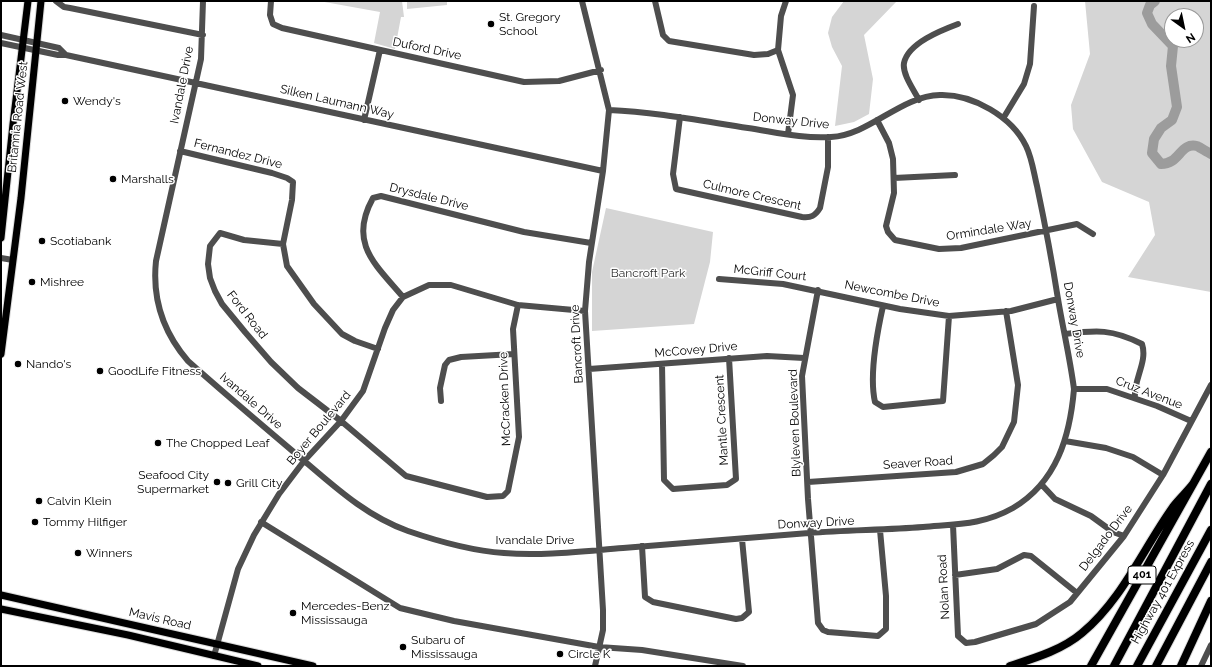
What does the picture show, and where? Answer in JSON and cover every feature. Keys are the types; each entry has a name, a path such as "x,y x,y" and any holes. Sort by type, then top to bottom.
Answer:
{"highway":[{"name":"401","path":"1091,666 1211,452"},
{"path":"1010,666 1041,656 1067,644 1082,633 1114,598 1174,506 1193,484"},
{"name":"Highway 401 Express","path":"1114,666 1211,484"},
{"name":"Highway 401 Express","path":"1137,666 1211,530"},
{"path":"1156,666 1211,562"},
{"path":"1181,666 1211,601"}],"main road":[{"name":"Britannia Road West","path":"1,238 28,1"},
{"name":"Britannia Road West","path":"1,354 13,260 41,1"},
{"name":"Mavis Road","path":"1,595 313,666"},
{"name":"Mavis Road","path":"1,609 128,635 258,666"}],"street":[{"path":"56,1 64,7 203,35"},
{"name":"Ivandale Drive","path":"203,1 201,59 154,275 157,301 163,323 173,342 188,361 263,428 320,476 363,509 384,520 411,532 502,553 539,554 598,550"},
{"name":"Duford Drive","path":"270,1 270,15 273,24 282,28 524,82 559,80 600,70"},
{"name":"Bancroft Drive","path":"582,1 610,110 603,171 591,243 585,311 598,550 603,610 603,630 595,666"},
{"path":"655,1 663,35 669,40 754,55 768,54 778,50"},
{"path":"786,1 781,16 778,50 793,95 788,134"},
{"path":"1004,117 1024,84 1030,64 1034,6"},
{"path":"919,100 906,73 904,63 909,54 922,41 937,32 958,24"},
{"path":"1,35 23,44"},
{"path":"1,43 23,44"},
{"name":"Silken Laumann Way","path":"23,44 37,47 58,48 66,54 603,171"},
{"path":"364,120 380,50"},
{"name":"Donway Drive","path":"598,550 811,533 952,525 975,523 995,517 1025,500 1042,485 1056,464 1065,442 1072,414 1074,388 1047,231 1026,146 1004,117 969,100 940,95 919,100 840,136 828,137 788,134 643,112 610,110"},
{"name":"Culmore Crescent","path":"680,117 673,174 676,189 802,218 811,218 820,208 828,167 828,137"},
{"name":"Ormindale Way","path":"877,120 889,143 894,178 894,194 886,226 888,232 895,240 939,249 961,248 1077,224 1093,234"},
{"name":"Fernandez Drive","path":"180,151 272,173 287,178 293,182 292,200 283,244 287,266 328,321 342,334 354,341 378,349"},
{"path":"894,178 955,175"},
{"name":"Drysdale Drive","path":"403,297 370,257 364,244 362,230 368,207 373,198 382,196 524,232 591,243"},
{"name":"Ford Road","path":"283,244 244,240 220,233 210,246 208,264 210,278 222,304 271,362 298,388 341,421"},
{"path":"1,258 13,260"},
{"name":"McGriff Court","path":"719,279 757,281 818,290"},
{"path":"403,297 429,285 451,285 518,305 585,311"},
{"name":"Newcombe Drive","path":"818,290 883,306 949,316 1006,311 1058,299"},
{"name":"Blyleven Boulevard","path":"818,290 804,358 802,376 818,623 823,630 828,632 878,636 886,629 886,596 880,530"},
{"name":"Boyer Boulevard","path":"214,656 238,569 261,522 304,461 341,421 363,391 393,310 403,297"},
{"name":"McCracken Drive","path":"341,421 406,476 487,497 503,496 508,490 519,437 513,330 518,305"},
{"path":"883,306 876,341 873,392 876,402 883,407 942,401 949,316"},
{"name":"Seaver Road","path":"808,482 956,472 983,464 994,455 1002,447 1014,422 1018,385 1006,311"},
{"path":"1064,334 1096,330 1120,336 1142,344 1144,351 1140,374 1134,391 1135,398"},
{"path":"441,401 440,388 445,365 449,360 461,357 514,354"},
{"name":"McCovey Drive","path":"589,369 767,356 804,358"},
{"name":"Mantle Crescent","path":"662,364 664,480 673,490 720,486 727,485 736,479 729,358"},
{"name":"Delgado Drive","path":"966,643 1036,624 1070,602 1124,536 1162,475 1211,385"},
{"name":"Cruz Avenue","path":"1074,388 1107,389 1157,406 1191,421"},
{"path":"1065,442 1106,448 1126,455 1162,475"},
{"path":"1042,485 1055,499 1091,516 1113,532 1124,536"},
{"path":"261,522 400,608 454,621 599,647 642,650 743,666"},
{"name":"Nolan Road","path":"952,525 958,636 966,643"},
{"path":"642,546 644,597 653,602 736,619 742,618 749,612 750,605 742,539"},
{"path":"955,575 997,569 1024,555 1031,556 1077,593"},
{"path":"1201,666 1211,645"}],"green space":[{"path":"319,1 402,1 404,17 401,17 395,49 374,43 380,12"},
{"path":"407,1 447,1 447,5 407,9"},
{"path":"844,1 897,1 864,35 873,79 869,114 854,122 835,126 842,66 832,47 828,33 832,17"},
{"path":"1085,1 1211,1 1211,292 1128,277 1155,235 1149,202 1102,182 1073,129 1071,105 1090,54"},
{"name":"Bancroft Park","path":"606,208 713,232 710,262 694,324 592,331 592,272"}],"waterway":[{"path":"1155,1 1150,5 1147,13 1152,24 1173,46 1171,66 1177,107 1172,120 1161,128 1154,139 1152,153 1161,164 1172,161 1183,150 1191,146 1197,146 1211,154"}],"place":[{"name":"St. Gregory School","path":"491,24"},
{"name":"Wendy's","path":"65,101"},
{"name":"Marshalls","path":"113,179"},
{"name":"Scotiabank","path":"42,241"},
{"name":"Mishree","path":"32,282"},
{"name":"Nando's","path":"18,364"},
{"name":"GoodLife Fitness","path":"100,371"},
{"name":"The Chopped Leaf","path":"158,443"},
{"name":"Seafood City Supermarket","path":"217,482"},
{"name":"Grill City","path":"228,483"},
{"name":"Calvin Klein","path":"39,501"},
{"name":"Tommy Hilfiger","path":"35,522"},
{"name":"Winners","path":"78,553"},
{"name":"Mercedes-Benz Mississauga","path":"293,613"},
{"name":"Subaru of Mississauga","path":"403,647"},
{"name":"Circle K","path":"560,654"}]}
